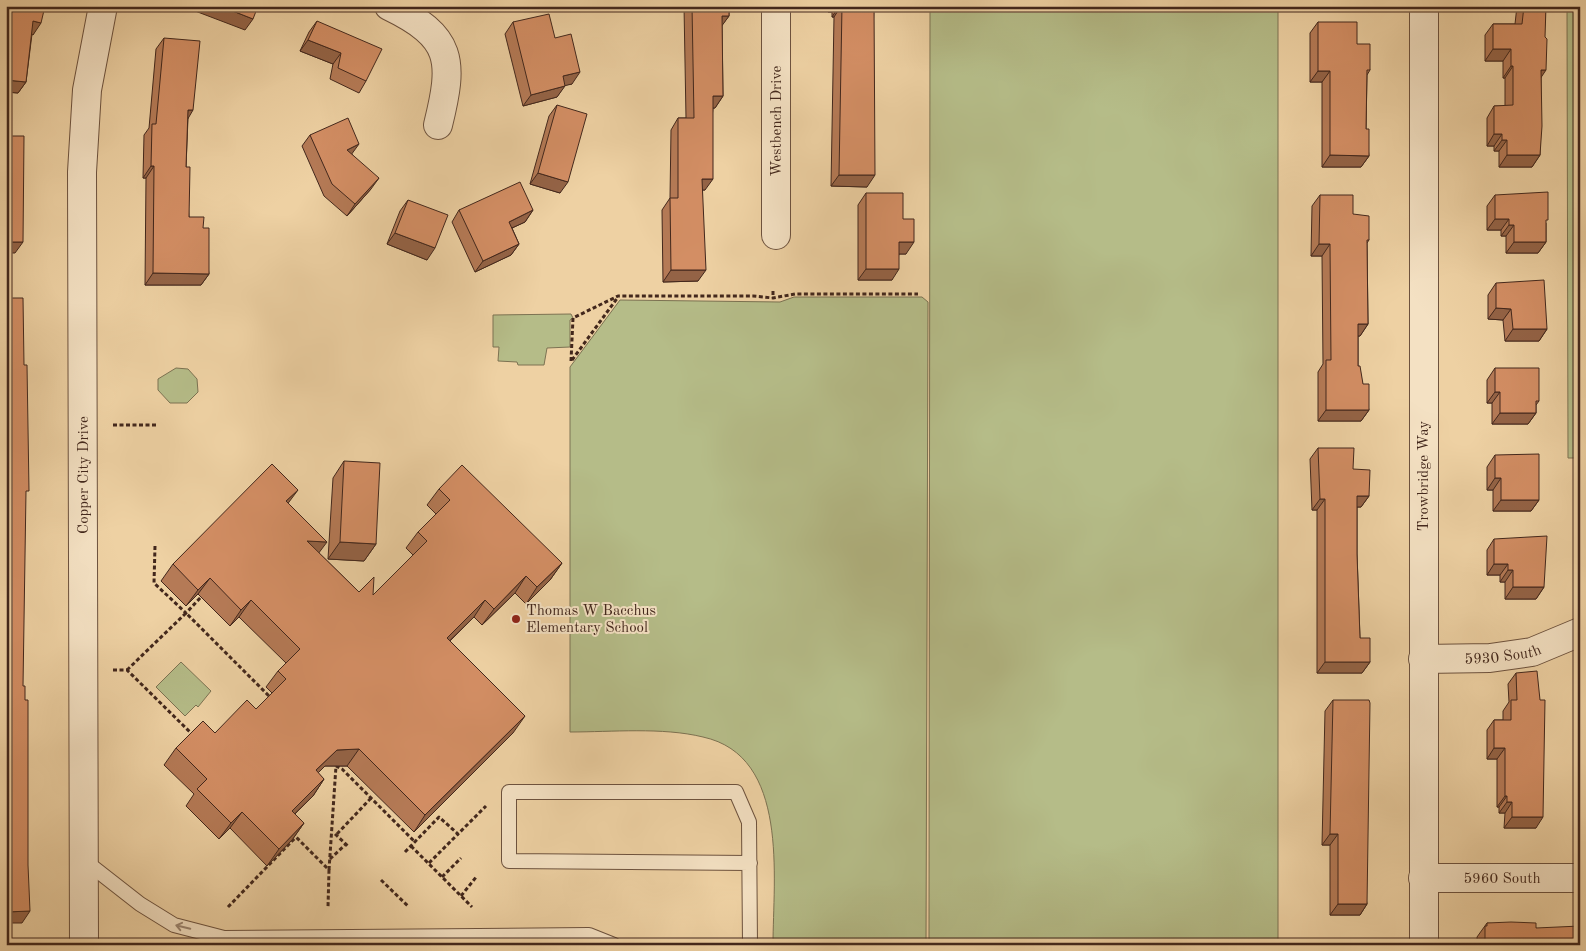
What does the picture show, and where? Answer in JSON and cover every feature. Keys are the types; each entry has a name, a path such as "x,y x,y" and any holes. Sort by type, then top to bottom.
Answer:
{"street":[{"name":"Copper City Drive","path":"84,945 82,172 87,90 103,6"},
{"path":"389,6 408,16 426,29 443,52 448,71 448,86 438,125"},
{"name":"Westbench Drive","path":"776,6 776,235"},
{"name":"Trowbridge Way","path":"1424,6 1424,945"},
{"name":"5930 South","path":"1423,659 1490,658 1532,652 1580,632"},
{"name":"5960 South","path":"1423,878 1580,878"}],"lane":[{"path":"750,863 509,861 509,792 736,792 749,822 750,863 750,945"},
{"path":"84,861 140,904 174,925 224,938 289,941 589,935 614,945"}],"path":[{"path":"773,291 773,298"},
{"path":"618,296 571,361 573,318 618,296 753,296 773,298 795,294 918,294"},
{"path":"113,425 158,425"},
{"path":"155,546 154,583 271,698"},
{"path":"114,670 127,670 186,614 201,597"},
{"path":"127,670 196,738 199,736"},
{"path":"328,907 336,766 342,769 415,842"},
{"path":"332,834 337,834 371,798"},
{"path":"429,863 486,806"},
{"path":"405,852 439,817 458,834"},
{"path":"290,831 329,870"},
{"path":"330,860 347,846 337,834"},
{"path":"228,907 296,837"},
{"path":"411,846 472,906"},
{"path":"442,877 461,858"},
{"path":"461,896 477,876"},
{"path":"381,880 409,906"}],"green space":[{"path":"930,6 1278,6 1278,945 929,945"},
{"path":"1567,6 1580,6 1580,458 1568,458"},
{"path":"794,297 922,297 928,302 926,945 773,945 774,855 771,823 763,793 751,768 731,749 703,737 654,731 570,732 570,367 620,300 780,302"},
{"path":"571,314 573,318 570,320 570,347 547,348 544,365 518,365 517,362 498,361 499,347 493,347 493,315"},
{"path":"176,368 188,369 197,379 198,392 187,403 170,403 158,390 158,379"},
{"path":"181,662 211,691 198,707 196,705 185,716 156,687"}],"building":[{"path":"10,6 45,6 41,23 33,21 26,82 6,80 6,18"},
{"path":"220,6 258,6 253,19"},
{"path":"692,6 729,6 729,16 722,16 723,96 713,96 713,179 702,179 706,270 671,270 670,198 678,198 678,118 694,118"},
{"path":"842,6 874,6 875,175 839,175"},
{"path":"1524,6 1546,6 1546,70 1541,70 1542,126 1540,155 1507,155 1507,140 1502,140 1502,134 1494,134 1494,106 1513,105 1513,66 1511,66 1511,49 1493,49 1493,24 1522,24"},
{"path":"549,14 555,38 571,34 580,72 563,76 565,86 531,95 513,22"},
{"path":"317,21 382,49 366,81 338,68 341,53 308,40"},
{"path":"1318,22 1357,22 1357,44 1370,44 1370,70 1367,70 1366,129 1369,129 1369,156 1330,155 1330,71 1318,71"},
{"path":"164,38 200,41 193,110 188,110 186,167 190,167 189,217 204,217 203,228 209,228 209,274 153,273 154,166 151,166 152,124 156,124"},
{"path":"557,105 587,114 568,182 538,173"},
{"path":"348,118 359,144 347,150 379,178 355,204 332,184 310,135"},
{"path":"6,136 24,136 23,242 6,242"},
{"path":"520,182 533,210 509,222 519,244 483,261 459,210"},
{"path":"1548,192 1546,242 1514,242 1514,225 1509,225 1509,219 1495,219 1495,195"},
{"path":"866,193 903,193 903,219 914,219 914,242 899,242 899,269 866,269"},
{"path":"1320,195 1353,195 1353,214 1369,216 1369,240 1367,240 1368,324 1358,324 1358,366 1360,366 1363,384 1369,384 1369,410 1326,410 1326,360 1331,360 1330,244 1319,244"},
{"path":"408,200 448,215 435,248 395,233"},
{"path":"1544,280 1547,329 1513,329 1511,309 1496,308 1496,283"},
{"path":"6,298 23,298 24,365 27,365 29,491 26,491 23,686 25,686 25,700 28,700 28,865 30,911 6,912"},
{"path":"1495,368 1539,368 1539,401 1536,401 1536,413 1500,413 1500,392 1495,392"},
{"path":"1318,448 1354,448 1353,469 1370,470 1369,496 1357,496 1357,554 1360,638 1370,638 1370,662 1325,662 1325,499 1320,499"},
{"path":"1539,454 1539,500 1501,500 1501,478 1495,478 1495,455"},
{"path":"344,461 380,463 376,544 340,542"},
{"name":"Thomas W Bacchus Elementary School","path":"272,464 298,490 286,501 327,542 307,541 359,592 374,577 373,595 427,541 418,532 450,500 439,489 462,465 562,563 537,587 526,576 494,609 485,600 447,638 525,716 425,815 359,749 337,750 316,770 324,779 292,811 304,823 279,849 242,812 231,823 197,789 207,779 176,748 203,721 215,733 247,700 256,709 286,679 278,671 300,649 251,600 241,610 210,578 198,590 173,564"},
{"path":"1547,536 1544,587 1513,587 1513,570 1508,570 1508,564 1494,564 1494,539"},
{"path":"1537,671 1540,700 1545,700 1543,817 1512,817 1512,802 1507,802 1507,796 1505,796 1505,748 1494,748 1494,720 1511,720 1511,700 1517,700 1516,673"},
{"path":"1333,700 1369,700 1370,703 1367,904 1338,904 1338,834 1330,834"},
{"path":"1487,923 1536,923 1536,928 1580,926 1580,945 1485,945 1485,926 1487,926"},
{"path":"1335,942 1371,942 1371,945 1335,945"}],"place":[{"name":"Thomas W Bacchus Elementary School","path":"516,619"}]}
